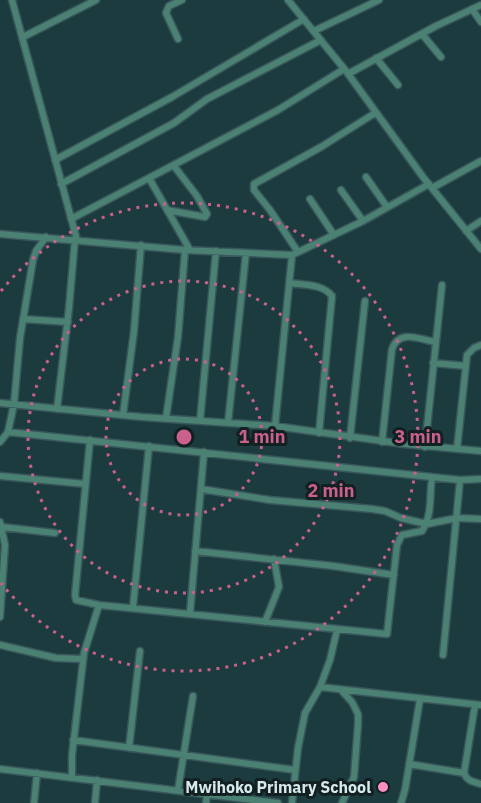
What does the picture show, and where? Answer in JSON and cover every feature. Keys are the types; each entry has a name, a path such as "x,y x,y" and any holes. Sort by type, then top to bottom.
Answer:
{"street":[{"path":"12,0 76,239 57,409"},
{"path":"23,37 96,0"},
{"path":"178,39 166,13 169,6 182,0"},
{"path":"288,0 481,249"},
{"path":"314,31 379,0"},
{"path":"71,219 174,166 346,72 481,5"},
{"path":"472,9 481,22"},
{"path":"55,160 172,97 304,19"},
{"path":"422,34 441,57"},
{"path":"62,184 174,123 207,99 321,40"},
{"path":"376,58 398,85"},
{"path":"275,426 282,348 295,253 270,210 254,190 254,184 312,153 375,114"},
{"path":"0,234 187,250 295,253 481,161"},
{"path":"167,210 205,217 207,213 174,166"},
{"path":"366,177 387,207"},
{"path":"148,178 187,250 178,337 166,418"},
{"path":"341,190 363,221"},
{"path":"310,199 334,235"},
{"path":"466,231 481,221"},
{"path":"0,442 9,432 33,260 36,251 46,237"},
{"path":"123,415 134,331 141,245"},
{"path":"200,421 216,251"},
{"path":"228,423 246,253"},
{"path":"290,283 320,287 328,290 332,296 319,433"},
{"path":"425,447 442,285"},
{"path":"350,438 365,300"},
{"path":"23,319 68,322"},
{"path":"382,442 392,349 395,341 399,337 405,337 435,342"},
{"path":"458,449 467,355 481,345"},
{"path":"433,363 466,366"},
{"path":"0,403 275,426 382,442 481,451"},
{"path":"9,432 432,478 481,479"},
{"path":"90,440 75,595 76,600 80,603 387,634 398,539 402,535 422,531 427,524 430,516 429,493 432,478"},
{"path":"133,607 149,446"},
{"path":"190,613 204,452"},
{"path":"0,476 86,484"},
{"path":"443,655 460,480"},
{"path":"201,489 270,500 385,511 401,518 427,524 457,518 481,519"},
{"path":"0,617 5,545 1,525 55,533"},
{"path":"195,551 394,574"},
{"path":"265,622 279,587 274,559"},
{"path":"72,777 73,740 83,659 99,605"},
{"path":"292,803 305,713 320,687 330,660 337,630"},
{"path":"0,645 56,658 83,659"},
{"path":"129,748 140,651"},
{"path":"320,687 478,705 464,773 470,781 481,784"},
{"path":"341,690 352,702 358,714 354,777 342,803"},
{"path":"178,790 193,696"},
{"path":"401,803 410,764 420,699"},
{"path":"73,740 295,770"},
{"path":"410,764 464,773"},
{"path":"0,768 278,803"},
{"path":"34,803 37,773"},
{"path":"95,803 98,780"},
{"path":"206,803 207,794"}],"place":[{"name":"Mwihoko Primary School","path":"383,787"}]}
